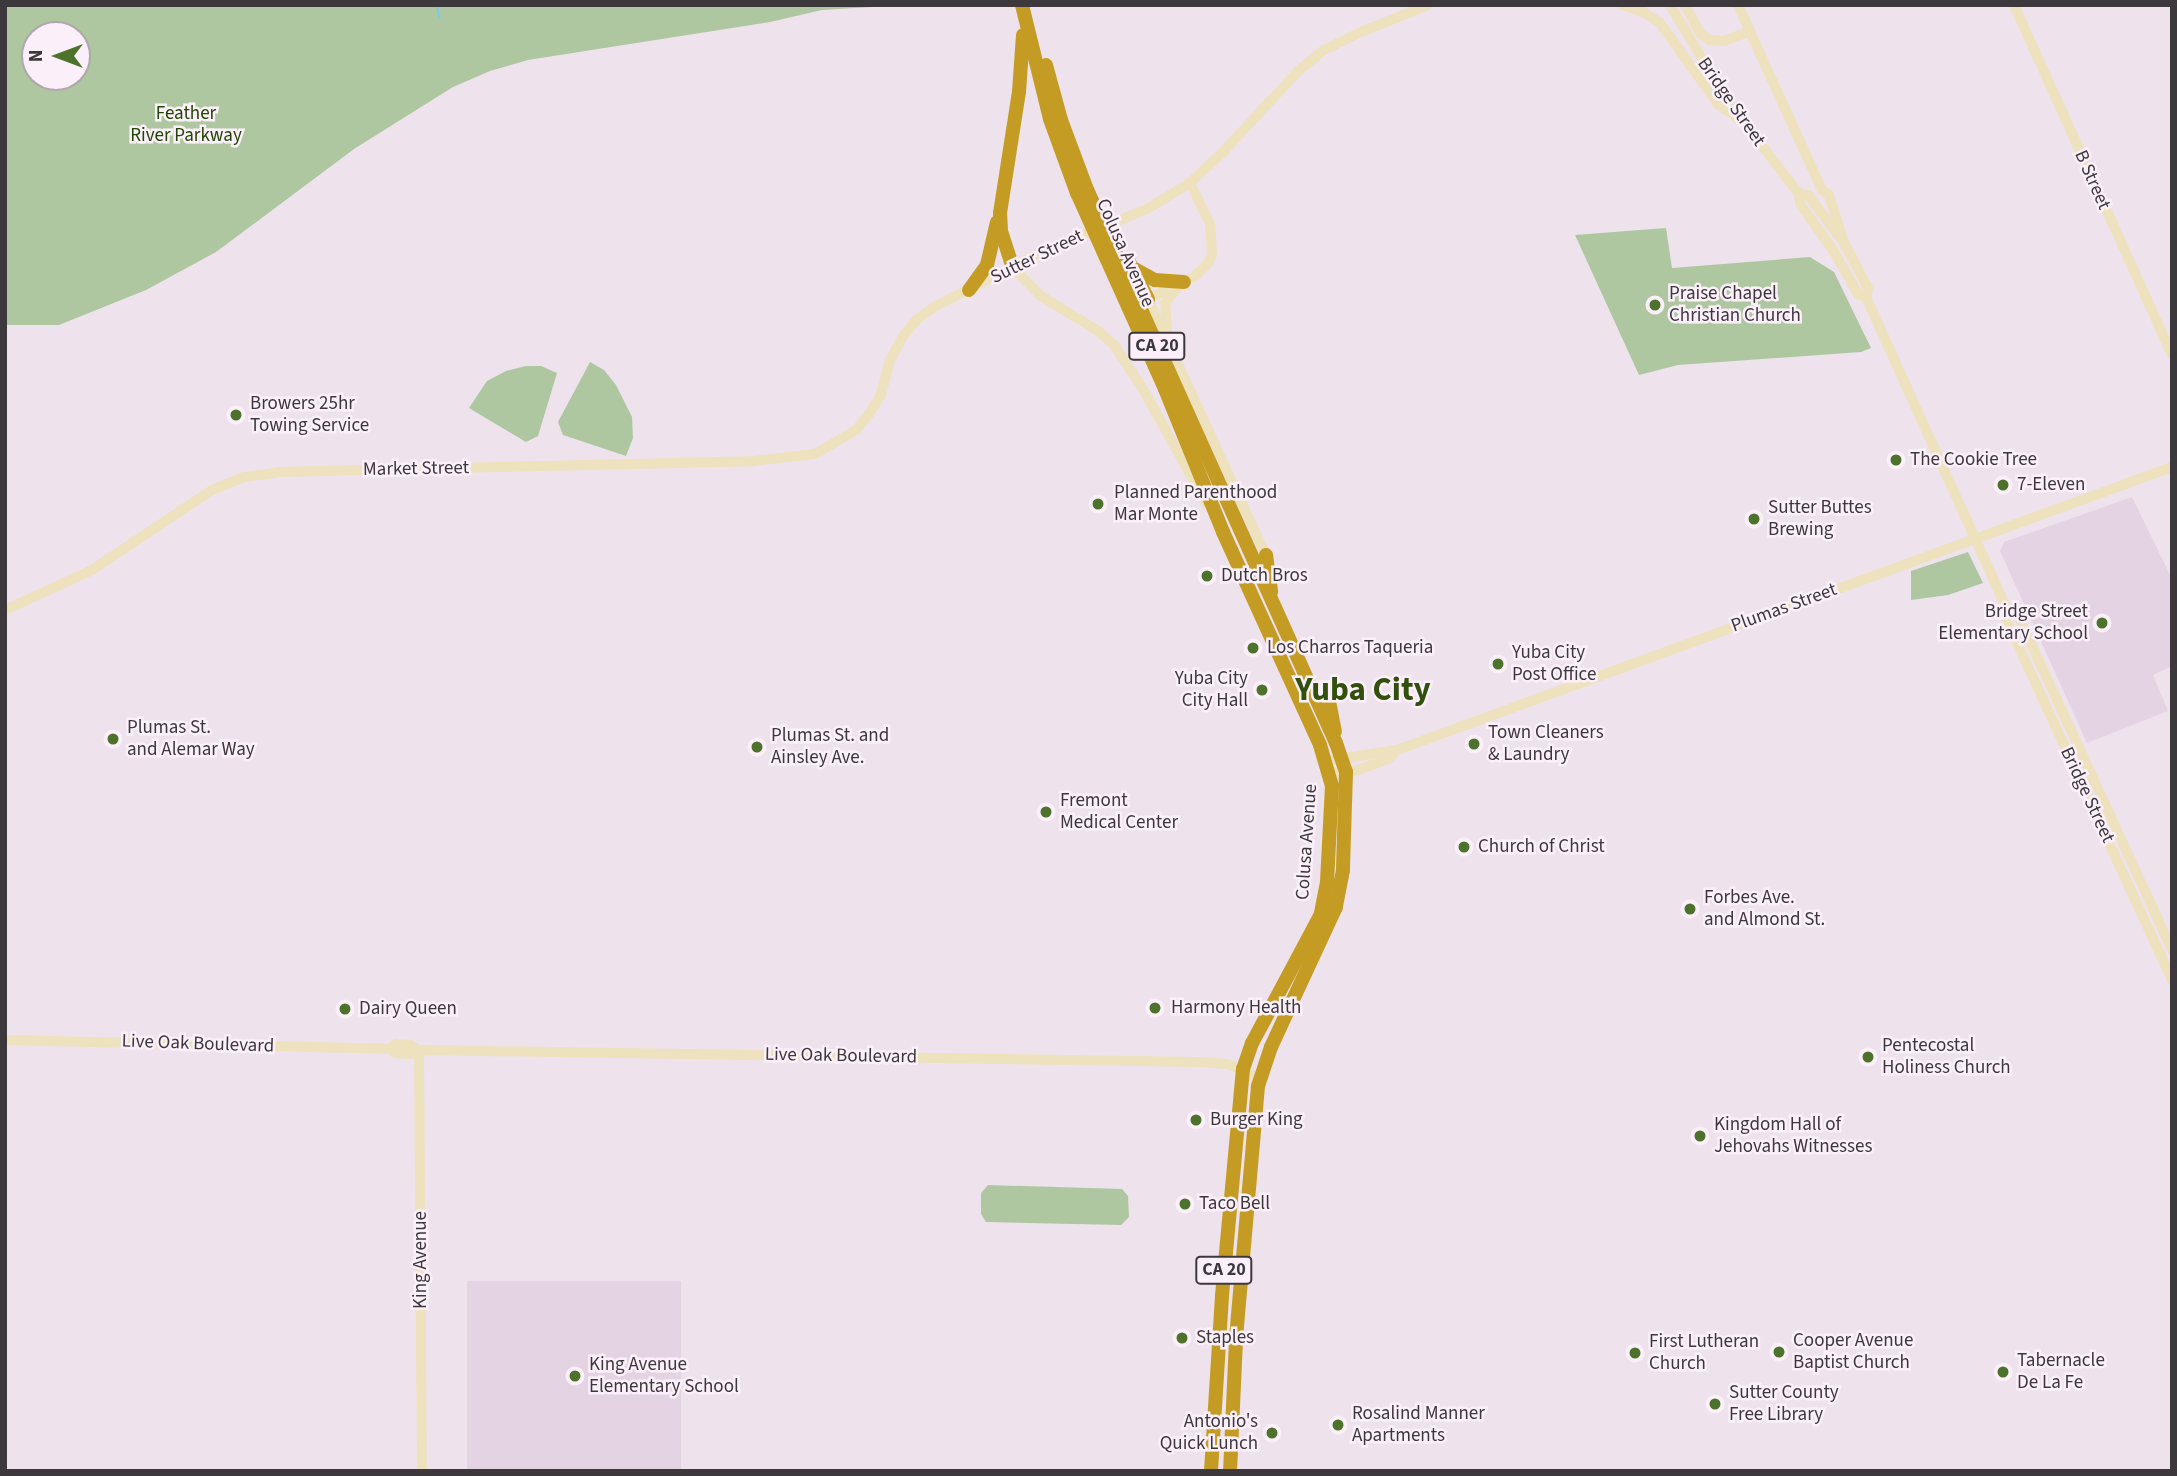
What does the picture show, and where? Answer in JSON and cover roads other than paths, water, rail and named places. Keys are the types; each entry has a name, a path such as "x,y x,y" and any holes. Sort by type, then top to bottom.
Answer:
{"highway":[{"name":"Colusa Avenue","path":"1021,5 1047,107 1094,208"},
{"path":"969,290 987,265 1000,214 1021,76 1021,5"},
{"name":"Colusa Avenue","path":"1031,5 1055,101 1094,208"},
{"path":"1094,208 1111,246 1132,268 1148,299"},
{"path":"1000,214 1001,231 1013,268"},
{"name":"Colusa Avenue","path":"1111,246 1223,532 1328,767 1332,805 1324,904 1315,928 1252,1043 1243,1069 1223,1288 1211,1471"},
{"name":"Colusa Avenue","path":"1111,246 1336,743 1344,766 1347,814 1341,886 1332,918 1260,1078 1236,1340 1230,1471"},
{"path":"1132,268 1155,280 1184,282"},
{"path":"1266,555 1271,576 1270,597"},
{"path":"1328,696 1336,743"},
{"path":"1288,976 1296,994"}],"main road":[{"name":"Sutter Street","path":"856,430 881,395 890,360 916,320 934,307 1079,235 1147,209 1190,183 1224,151 1298,71 1324,51 1361,32 1428,5"},
{"path":"1622,5 1644,12 1660,23 1717,104 1745,124"},
{"name":"Bridge Street","path":"1670,5 1706,67 1745,124 1799,194 1800,204 1833,250 1858,294 1866,297"},
{"path":"1685,5 1700,33 1709,40 1727,41 1750,31"},
{"name":"Bridge Street","path":"1738,5 1822,190 1829,195 1844,243"},
{"name":"B Street","path":"2014,5 2172,355"},
{"path":"1169,344 1165,303 1168,296 1208,263 1213,243 1210,224 1190,183"},
{"name":"Bridge Street","path":"1799,194 1808,195 1844,243 1868,288 1866,297 2007,610 2007,619 2172,980"},
{"path":"1013,268 1041,296 1098,331 1114,345 1143,389 1223,532"},
{"path":"1148,299 1184,282"},
{"name":"Colusa Avenue","path":"1148,299 1266,555"},
{"name":"Market Street","path":"5,610 92,570 212,490 245,477 273,472 781,459 815,454 833,446 856,430"},
{"name":"Plumas Street","path":"1328,767 1344,766 1397,750 2172,467"},
{"name":"Bridge Street","path":"2007,610 2018,615 2172,950"},
{"name":"Live Oak Boulevard","path":"5,1040 390,1049 396,1044 411,1045 419,1050 1200,1062 1243,1069 1260,1078"},
{"name":"King Avenue","path":"419,1050 422,1471"}],"waterway":[{"path":"437,5 439,18"}],"place":[{"name":"Praise Chapel Christian Church","path":"1655,305"},
{"name":"Browers 25hr Towing Service","path":"236,415"},
{"name":"The Cookie Tree","path":"1896,460"},
{"name":"7-Eleven","path":"2003,485"},
{"name":"Planned Parenthood Mar Monte","path":"1098,504"},
{"name":"Sutter Buttes Brewing","path":"1754,519"},
{"name":"Dutch Bros","path":"1207,576"},
{"name":"Bridge Street Elementary School","path":"2102,623"},
{"name":"Los Charros Taqueria","path":"1253,648"},
{"name":"Yuba City Post Office","path":"1498,664"},
{"name":"Yuba City City Hall","path":"1262,690"},
{"name":"Plumas St. and Alemar Way","path":"113,739"},
{"name":"Town Cleaners & Laundry","path":"1474,744"},
{"name":"Plumas St. and Ainsley Ave.","path":"757,747"},
{"name":"Fremont Medical Center","path":"1046,812"},
{"name":"Church of Christ","path":"1464,847"},
{"name":"Forbes Ave. and Almond St.","path":"1690,909"},
{"name":"Harmony Health","path":"1155,1008"},
{"name":"Dairy Queen","path":"345,1009"},
{"name":"Pentecostal Holiness Church","path":"1868,1057"},
{"name":"Burger King","path":"1196,1120"},
{"name":"Kingdom Hall of Jehovahs Witnesses","path":"1700,1136"},
{"name":"Taco Bell","path":"1185,1204"},
{"name":"Staples","path":"1182,1338"},
{"name":"Cooper Avenue Baptist Church","path":"1779,1352"},
{"name":"First Lutheran Church","path":"1635,1353"},
{"name":"Tabernacle De La Fe","path":"2003,1372"},
{"name":"King Avenue Elementary School","path":"575,1376"},
{"name":"Sutter County Free Library","path":"1715,1404"},
{"name":"Rosalind Manner Apartments","path":"1338,1425"},
{"name":"Antonio's Quick Lunch","path":"1272,1433"}],"district":[{"name":"Yuba City","path":"1363,690"}],"park label":[{"name":"Feather River Parkway","path":"186,125"}]}
